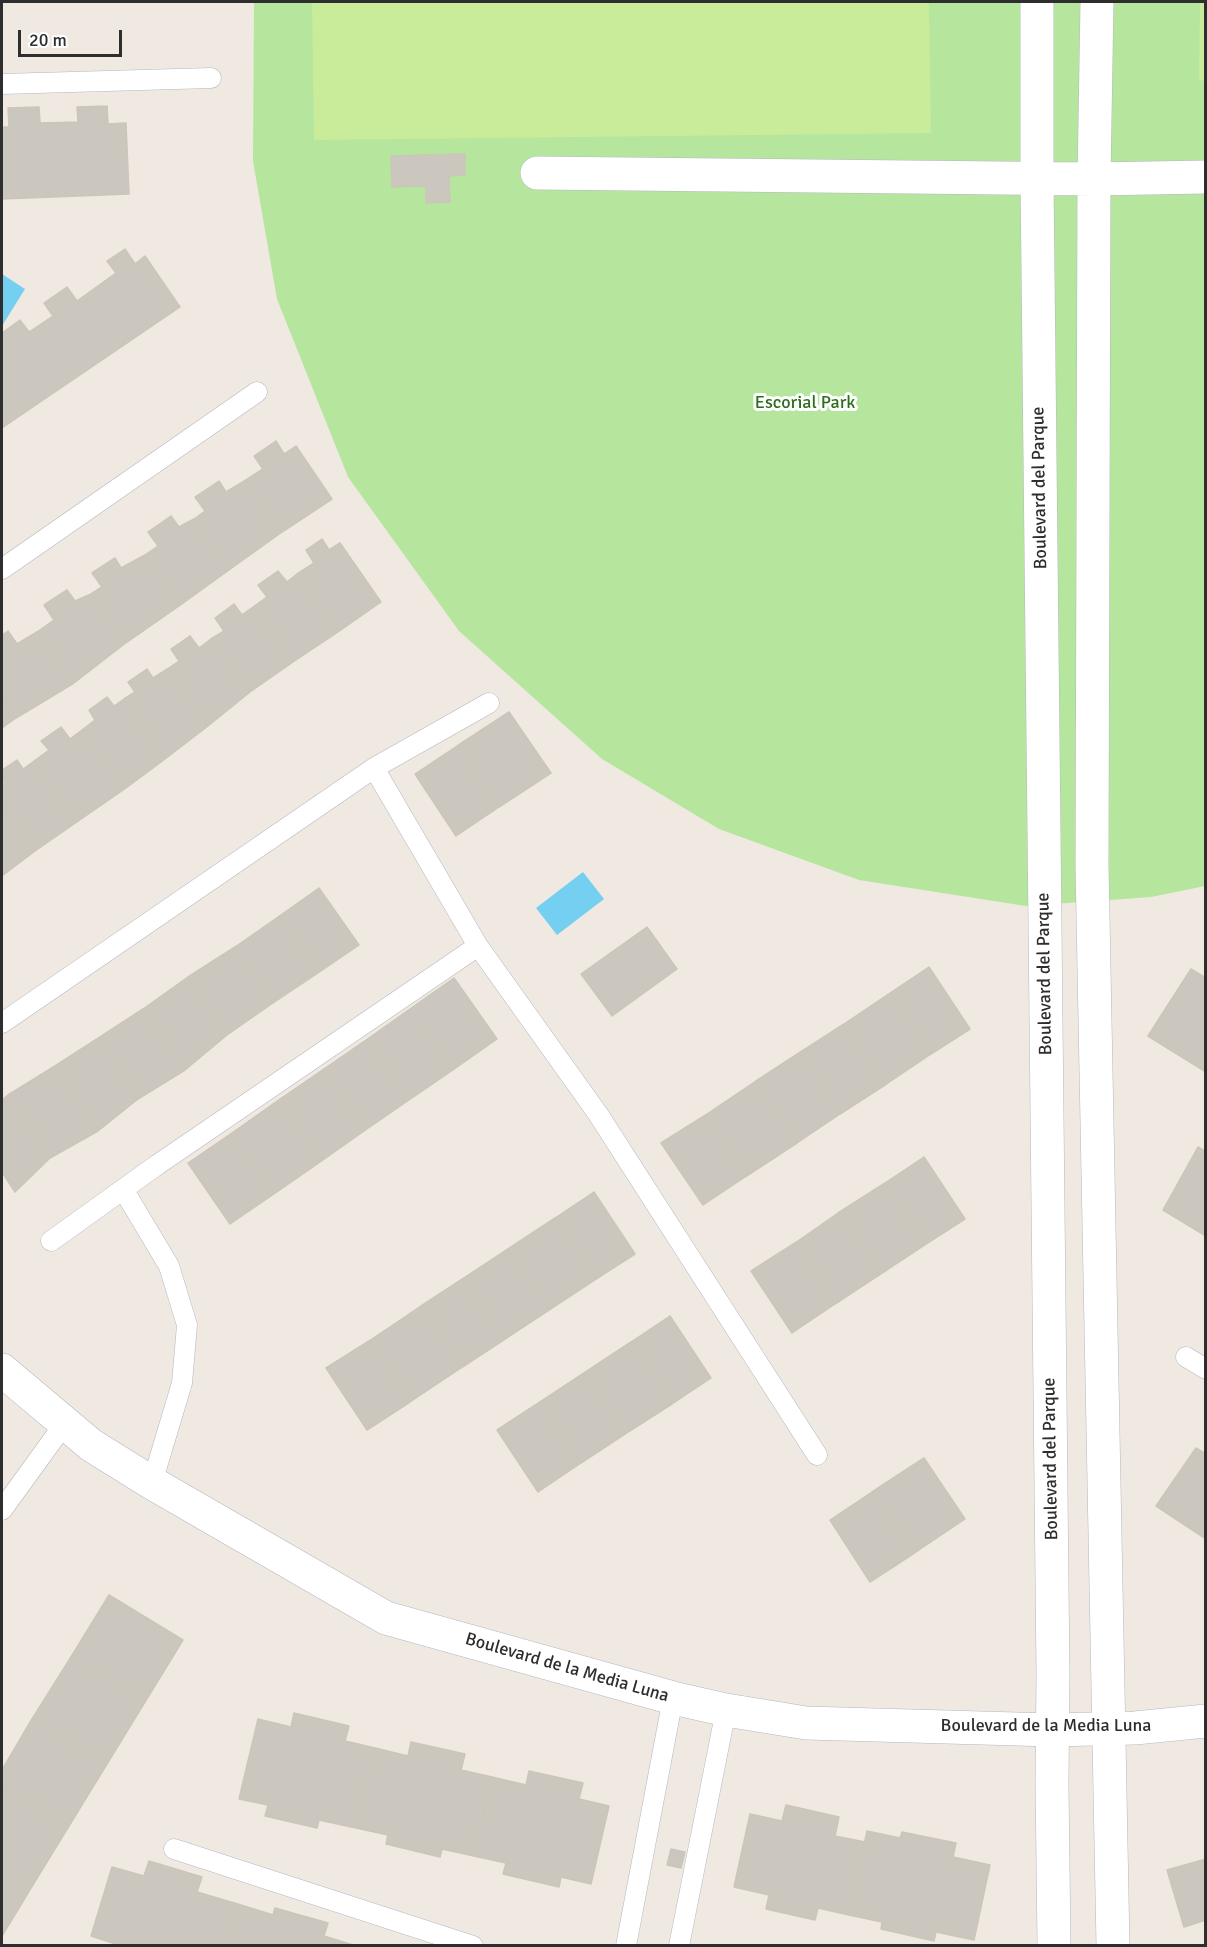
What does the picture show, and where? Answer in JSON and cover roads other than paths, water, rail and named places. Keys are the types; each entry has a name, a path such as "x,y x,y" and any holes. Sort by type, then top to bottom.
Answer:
{"street":[{"name":"Boulevard del Parque","path":"1037,2 1054,1946"},
{"path":"1097,2 1094,179 1092,865 1113,1946"},
{"path":"537,173 1094,179 1206,177"},
{"name":"Boulevard de la Media Luna","path":"5,1380 91,1444 152,1483 386,1618 673,1698 726,1710 806,1723 1052,1730 1206,1722"}],"lane":[{"path":"2,84 211,78"},
{"path":"2,569 257,392"},
{"path":"2,1023 374,768 489,703"},
{"path":"374,768 478,946 598,1114 817,1455"},
{"path":"51,1241 478,946"},
{"path":"123,1190 169,1266 187,1325 182,1383 152,1483"},
{"path":"1186,1357 1206,1369"},
{"path":"2,1510 65,1423"},
{"path":"626,1946 673,1698"},
{"path":"679,1946 726,1710"},
{"path":"174,1849 473,1946"}],"water":[{"path":"2,274 25,289 2,326"},
{"path":"583,872 604,899 557,935 536,908"}],"park label":[{"name":"Escorial Park","path":"805,403"}]}
